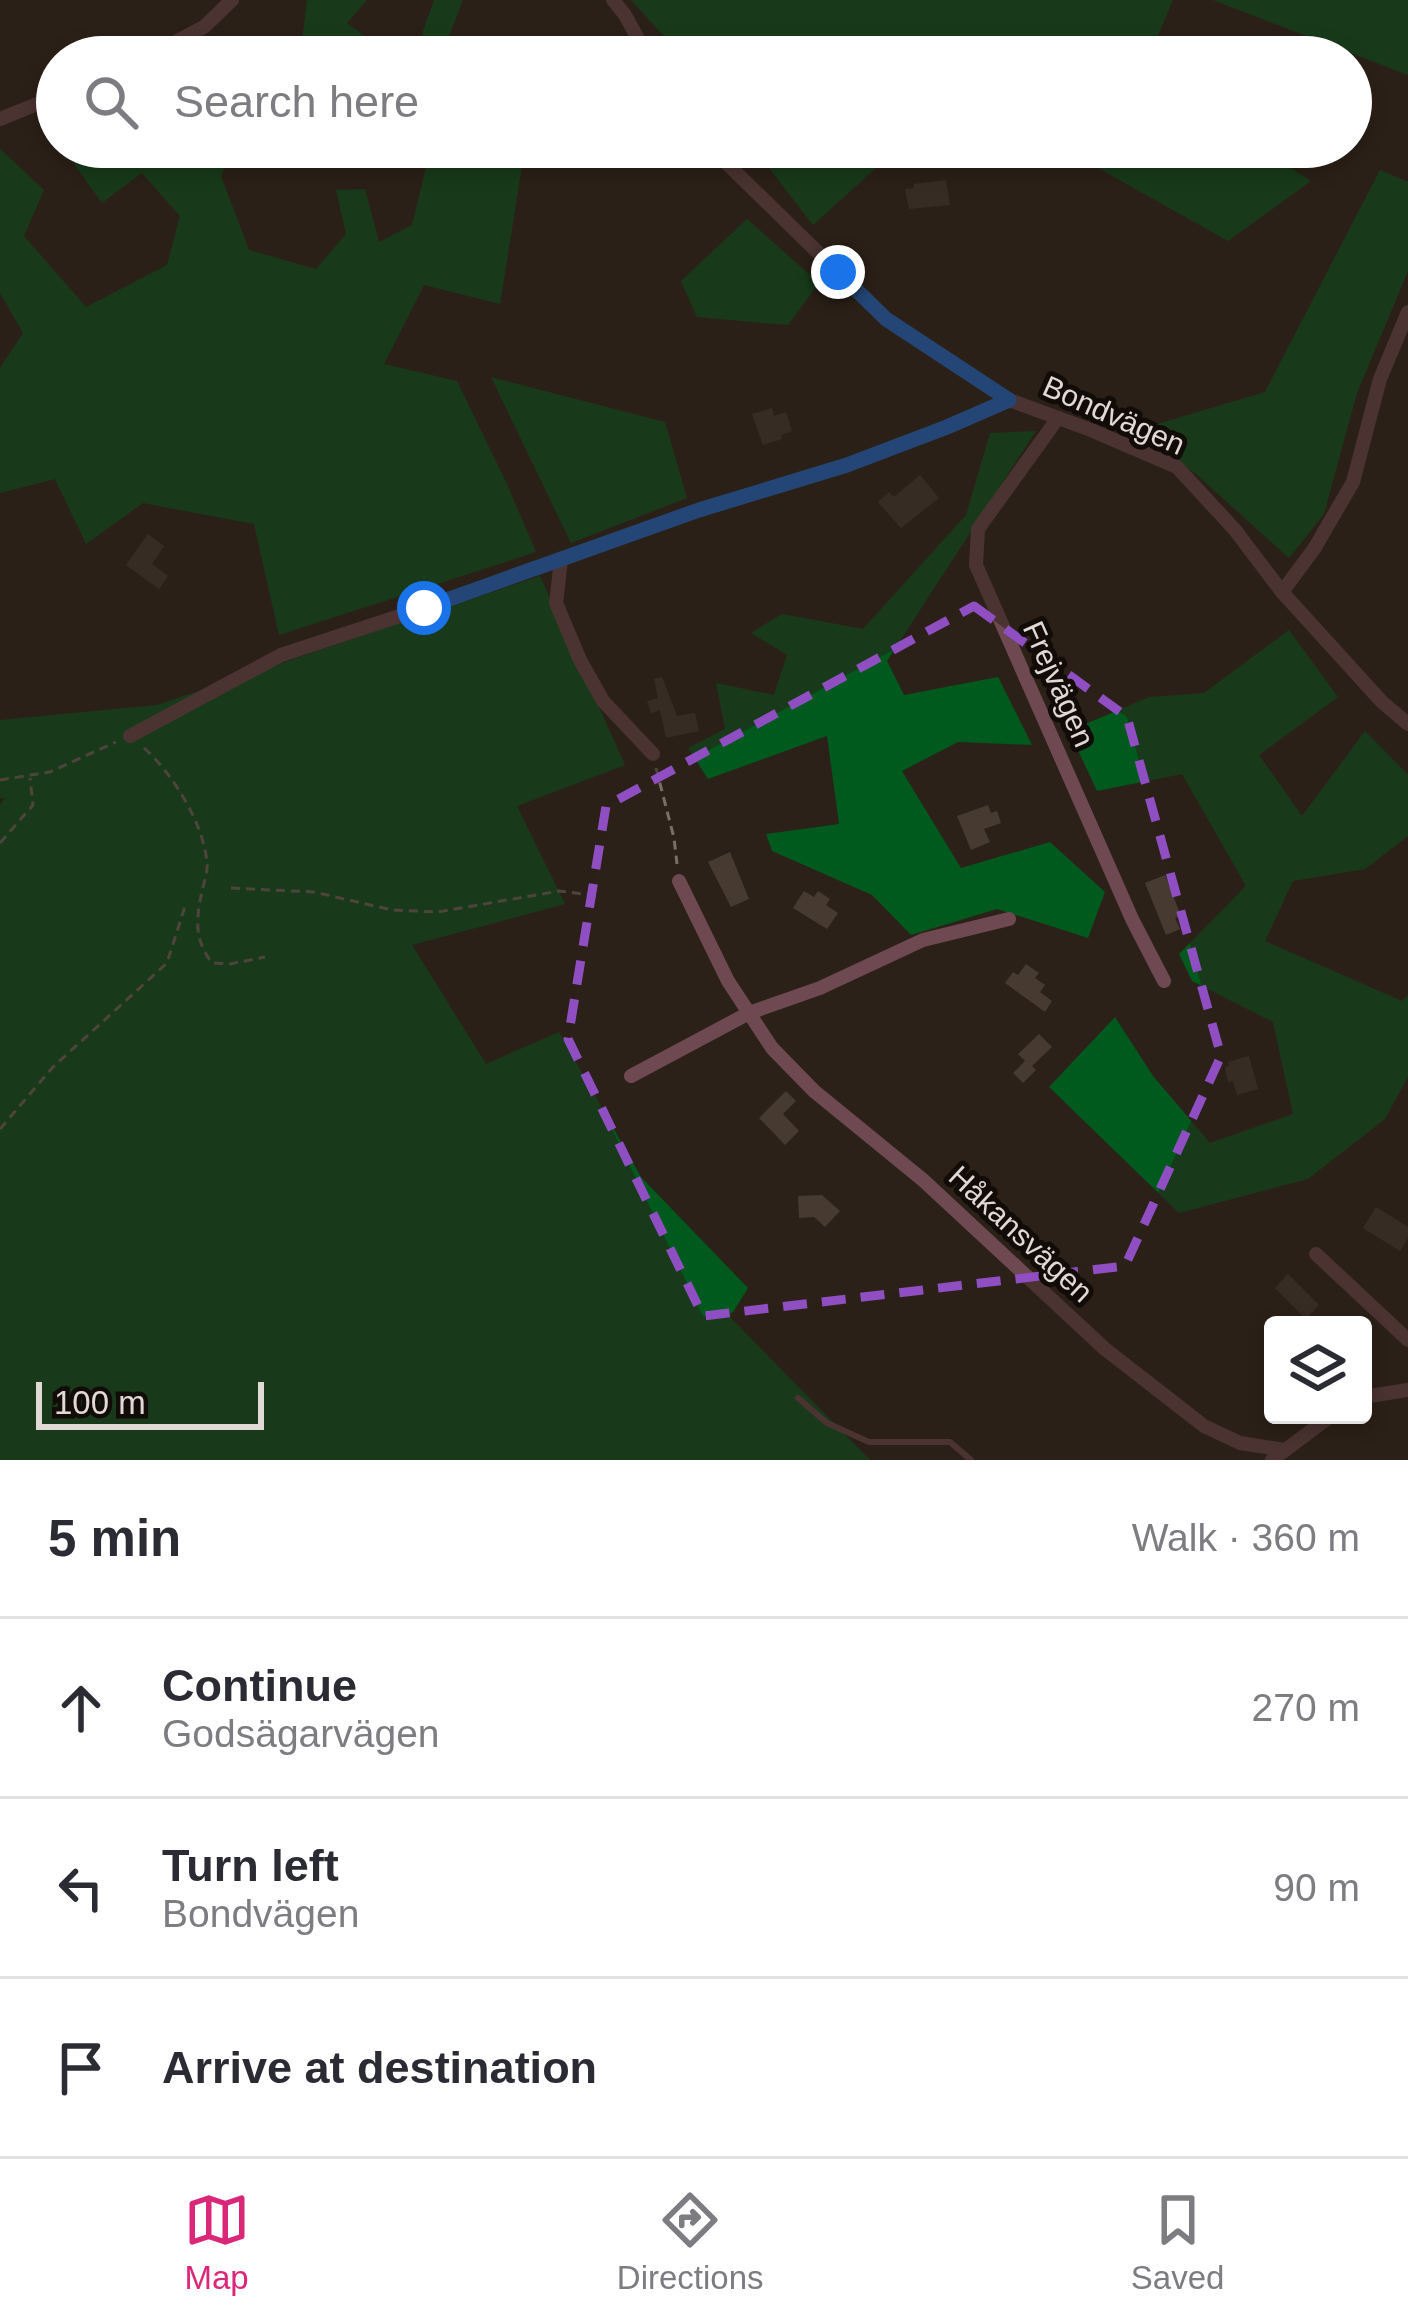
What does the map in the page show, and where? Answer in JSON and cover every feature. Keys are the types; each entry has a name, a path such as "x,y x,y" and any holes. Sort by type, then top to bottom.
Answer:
{"street":[{"path":"187,36 204,27 232,0"},
{"path":"613,0 636,36"},
{"path":"0,119 36,105"},
{"name":"Bondvägen","path":"731,168 886,319 1009,400 1177,467 1235,530 1282,592 1382,702 1408,724"},
{"path":"1282,592 1353,482 1380,380 1408,312"},
{"path":"130,736 280,655 699,510 847,465 1009,400"},
{"name":"Frejvägen","path":"1058,418 978,529 976,565 1132,919 1164,981"},
{"path":"561,560 556,603 580,660 603,701 653,754"},
{"name":"Håkansvägen","path":"679,880 728,981 772,1048 814,1091 922,1180 1105,1348 1204,1426 1240,1443 1286,1450"},
{"path":"631,1076 749,1013 820,988 923,940 1009,919"},
{"path":"1316,1254 1408,1340"},
{"path":"1372,1396 1408,1390"},
{"path":"1272,1460 1320,1424"}],"lane":[{"path":"798,1398 827,1423 869,1442 950,1442 971,1460"}],"path":[{"path":"0,779 50,772 130,736 173,779 196,824 208,866 196,920 201,949 212,963 265,957"},
{"path":"653,754 679,880"},
{"path":"0,843 32,805 30,776"},
{"path":"231,888 314,892 392,910 438,912 559,891 600,896"},
{"path":"0,1129 53,1067 167,963 186,903"}],"highlighted area":[{"path":"974,606 1127,717 1221,1056 1125,1266 703,1316 568,1039 606,806"}],"green space":[{"path":"307,0 367,0 347,23 364,36 303,36"},
{"path":"434,0 463,0 449,36 421,36"},
{"path":"631,0 1173,0 1158,36 664,36"},
{"path":"1213,0 1408,0 1408,75 1372,61 1372,36 1307,36"},
{"path":"0,149 44,190 24,236 86,307 167,265 180,216 142,173 102,203 77,168 225,168 221,176 249,250 316,269 346,234 336,190 365,189 379,242 412,225 426,168 522,168 500,304 424,285 384,364 457,381 536,552 279,635 254,524 143,503 86,544 55,479 0,493 0,368 23,333 0,293"},
{"path":"769,168 876,168 813,225"},
{"path":"1098,168 1291,168 1311,181 1228,241"},
{"path":"1380,170 1408,182 1408,271 1357,393 1324,514 1289,558 1196,474 1134,431 1265,392"},
{"path":"747,219 819,283 788,325 697,317 681,281"},
{"path":"491,377 665,422 687,498 571,543"},
{"path":"1036,431 887,661 904,695 998,677 1032,745 958,742 902,771 961,868 1050,842 1105,892 1088,938 997,909 911,935 872,895 772,851 766,834 839,824 827,736 708,779 688,748 725,729 716,683 774,695 787,655 751,633 782,614 863,629 966,515 990,433"},
{"path":"540,576 625,765 517,806 565,904 412,945 486,1064 559,1032 641,1177 748,1288 730,1317 870,1460 0,1460 0,805 5,798 0,798 0,720 157,705"},
{"path":"1289,630 1338,697 1259,755 1302,816 1365,731 1408,775 1408,836 1365,869 1293,881 1265,941 1402,1001 1408,995 1408,1077 1385,1119 1308,1179 1179,1213 1049,1087 1115,1017 1153,1076 1210,1143 1293,1114 1273,1022 1192,981 1179,954 1246,886 1182,774 1097,791 1069,731 1149,697 1204,693"}],"building":[{"path":"946,180 950,205 909,209 905,189"},
{"path":"772,408 774,416 786,412 792,431 763,445 752,414"},
{"path":"920,475 939,498 901,528 878,502 889,492 894,497"},
{"path":"148,534 164,546 152,564 168,576 159,589 126,565"},
{"path":"662,677 677,716 695,713 699,731 666,738 660,710 651,713 647,701 658,698 654,679"},
{"path":"988,805 991,813 997,811 1001,823 984,829 990,842 971,850 957,816"},
{"path":"730,852 749,899 731,907 708,862"},
{"path":"1165,875 1181,916 1175,918 1180,929 1166,935 1145,883"},
{"path":"804,891 814,897 818,891 830,899 826,905 838,913 827,929 793,908"},
{"path":"1026,964 1039,973 1035,978 1045,985 1040,992 1052,1001 1045,1012 1005,983"},
{"path":"1039,1034 1052,1047 1032,1066 1036,1070 1023,1083 1013,1073 1025,1061 1018,1054"},
{"path":"1249,1056 1258,1089 1237,1095 1225,1067"},
{"path":"786,1091 796,1101 783,1114 799,1131 785,1145 759,1118"},
{"path":"822,1195 840,1211 825,1227 814,1217 799,1218 798,1196"},
{"path":"1376,1207 1408,1227 1400,1251 1363,1228"},
{"path":"1288,1274 1319,1305 1303,1316 1275,1288"}],"route":[{"path":"424,608 699,510 847,465 1009,400 886,319 838,272"}]}
